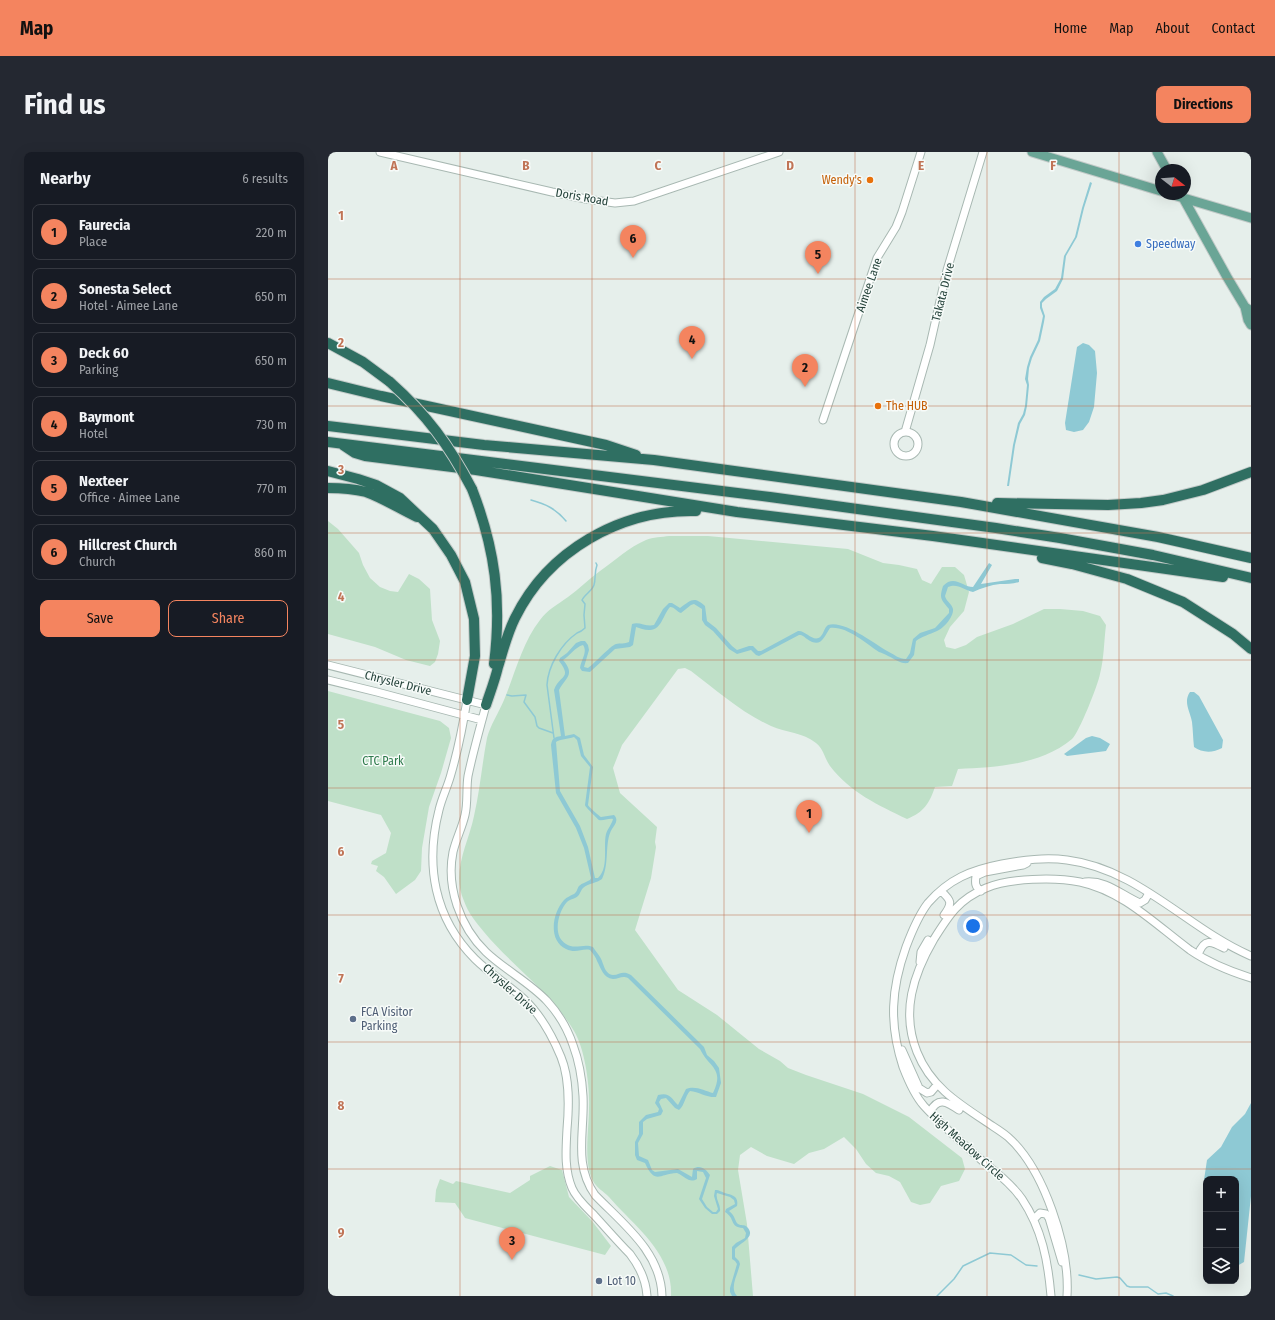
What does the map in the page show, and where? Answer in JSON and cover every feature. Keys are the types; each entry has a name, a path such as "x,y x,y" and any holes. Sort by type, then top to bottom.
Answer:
{"highway":[{"path":"328,343 363,362 390,382 421,412 440,434 472,490 490,542 497,584 498,622 496,647 486,705"},
{"path":"328,383 606,445 654,460"},
{"path":"328,426 484,445 654,460 961,502 1158,537 1251,558"},
{"path":"328,442 770,497 996,528 1153,555 1251,578"},
{"path":"341,444 355,453 365,456 476,470 737,512 933,536 1251,581"},
{"path":"328,471 358,478 376,485 400,498 440,538 452,554 461,573 472,605 476,632 475,656 467,700"},
{"path":"961,502 1094,505 1141,503 1163,500 1194,492 1248,474"},
{"path":"328,488 342,488 365,492 425,522"},
{"path":"486,705 504,645 520,609 537,583 568,552 593,536 623,522 649,514 679,510 737,512"},
{"path":"933,536 1072,564 1127,579 1183,602 1233,634 1251,648"}],"main road":[{"path":"1032,152 1155,189"},
{"path":"1157,152 1164,164"},
{"path":"1191,199 1251,218"},
{"path":"1184,200 1227,277 1248,309 1248,320 1251,325"}],"street":[{"name":"Doris Road","path":"380,152 552,192 615,203 634,202 779,152"},
{"name":"Aimee Lane","path":"823,420 877,258 898,222 921,152"},
{"name":"Takata Drive","path":"905,432 930,345 947,270 984,152"},
{"name":"Chrysler Drive","path":"328,665 486,705 468,776 465,814 452,858 452,880 457,905 465,925 486,952 547,1001 567,1031 577,1056 582,1082 582,1160 588,1186 646,1248 657,1269 662,1296"},
{"name":"Chrysler Drive","path":"328,680 482,720"},
{"name":"Chrysler Drive","path":"467,700 451,775 439,810 433,842 433,874 439,902 444,915 460,940 475,959 524,999 539,1015 550,1033 562,1059 567,1080 569,1103 566,1152 567,1169 572,1189 582,1203 630,1254 643,1275 647,1296"},
{"path":"981,891 977,888 975,883 976,876 985,872 1023,866 1032,860"},
{"name":"High Meadow Circle","path":"1051,1296 1046,1252 1034,1219 1021,1198 1011,1186 947,1130 923,1105 906,1076 897,1043 893,1015 894,996 899,970 912,929 926,906 941,891 955,880 975,870 1032,860 1068,860 1082,863 1114,874 1130,882 1149,893 1218,940 1251,956"},
{"name":"High Meadow Circle","path":"1067,1296 1067,1277 1061,1239 1044,1191 1032,1166 1008,1137 951,1098 937,1085 922,1064 916,1049 911,1032 910,1001 919,966 945,920 959,905 981,891 1000,884 1040,879 1081,882 1118,896 1198,955 1227,970 1251,978"},
{"path":"1081,882 1096,881 1140,903 1145,900 1149,893"},
{"path":"919,966 920,952 950,904 949,898 941,891"},
{"path":"1198,955 1201,946 1204,943 1212,942 1251,962"},
{"path":"897,1043 902,1050 919,1088 927,1093 931,1092 937,1085"},
{"path":"930,1112 933,1106 938,1102 948,1103 986,1128 1008,1137"},
{"path":"1034,1219 1040,1213 1046,1214 1049,1218 1067,1277"}],"green space":[{"path":"328,521 338,529 359,553 370,578 380,587 398,592 409,574 419,579 430,589 432,620 440,641 435,662 430,666 406,660 375,647 328,634"},
{"path":"669,536 708,536 848,549 883,563 917,569 922,580 931,584 942,567 955,567 964,575 969,592 964,611 950,627 944,640 946,647 955,649 966,645 977,637 1013,624 1044,609 1083,611 1100,616 1106,625 1099,680 1083,719 1072,739 1060,748 1047,754 1018,763 958,769 952,786 935,787 925,807 907,819 886,809 847,784 830,766 818,745 811,739 760,721 685,668 678,669 622,745 613,768 620,793 657,827 655,842 656,847 651,878 635,930 678,990 717,1015 759,1049 780,1061 788,1068 863,1094 909,1117 962,1158 965,1169 959,1181 941,1186 930,1203 920,1205 911,1202 900,1182 889,1176 876,1173 866,1164 856,1149 844,1137 824,1149 809,1153 794,1164 767,1156 751,1147 740,1155 738,1170 747,1224 753,1296 671,1296 670,1281 666,1266 659,1253 640,1230 596,1185 590,1173 587,1155 589,1116 588,1079 584,1057 574,1031 554,1004 495,944 475,921 468,910 460,890 460,869 476,806 487,738 528,639 543,616 549,610 628,550 649,539"},
{"name":"CTC Park","path":"328,691 440,721 449,728 451,738 429,807 422,848 421,871 415,880 396,894 384,877 376,871 378,866 371,864 372,861 386,853 391,833 381,815 328,801"},
{"path":"550,1166 562,1170 569,1197 592,1221 611,1246 605,1255 465,1218 455,1203 435,1202 436,1190 440,1179 453,1184 456,1181 510,1193 530,1180 530,1176"}],"water":[{"path":"1090,182 1092,183 1077,237 1066,256 1063,279 1057,291 1042,303 1045,316 1044,322 1040,341 1029,368 1027,406 1025,415 1020,424 1015,445 1009,486 1007,486 1013,445 1018,423 1025,406 1027,385 1025,379 1027,367 1038,340 1043,316 1040,308 1040,302 1055,289 1061,278 1064,256 1075,237"},
{"path":"1083,343 1089,345 1095,351 1097,373 1094,407 1089,422 1083,430 1074,432 1066,430 1065,423 1077,347"},
{"path":"989,563 992,565 981,584 1019,579 1019,582 1017,583 993,585 973,592 958,586 948,587 945,596 953,609 952,616 939,630 916,641 914,655 908,663 900,662 879,652 849,632 836,628 830,628 822,641 816,643 799,635 759,656 751,650 737,654 729,649 713,631 705,625 702,620 702,609 694,604 681,613 670,607 659,625 653,630 645,630 636,627 633,645 630,647 615,649 590,672 582,671 580,668 585,653 583,645 563,660 569,669 568,676 559,690 565,736 574,734 580,738 584,755 593,767 588,805 601,817 614,815 616,820 608,840 606,866 602,879 585,886 578,896 567,902 559,918 559,935 569,946 593,947 608,973 613,975 623,973 631,975 704,1047 707,1055 719,1068 721,1083 716,1097 710,1097 690,1091 683,1106 679,1110 675,1108 666,1098 661,1099 659,1102 663,1111 661,1115 647,1119 643,1122 643,1134 638,1143 639,1156 648,1160 652,1170 655,1172 678,1169 692,1177 693,1169 698,1167 707,1171 710,1175 702,1199 707,1207 713,1212 716,1212 718,1209 714,1196 715,1190 730,1194 736,1198 737,1206 729,1211 733,1214 738,1224 747,1227 750,1234 747,1240 735,1249 735,1257 740,1264 734,1285 737,1296 732,1296 730,1288 737,1264 732,1259 732,1247 745,1238 746,1233 743,1228 734,1224 725,1212 726,1209 735,1204 734,1200 730,1197 717,1193 720,1211 717,1214 712,1214 705,1208 699,1199 706,1178 703,1172 697,1171 697,1179 692,1181 677,1173 658,1177 652,1174 645,1163 637,1160 635,1155 635,1142 639,1134 639,1122 646,1115 658,1112 659,1109 655,1103 658,1095 668,1095 678,1105 686,1089 696,1088 713,1093 716,1085 717,1073 700,1049 628,978 622,977 613,979 607,977 590,950 573,951 566,949 556,940 554,933 555,919 560,906 565,899 575,893 579,886 591,878 584,848 576,828 556,793 551,745 554,738 561,736 554,690 565,674 565,671 559,661 560,658 576,643 585,641 589,650 584,667 588,668 613,645 629,642 632,624 637,623 654,625 663,609 669,603 672,603 680,608 690,601 695,600 705,606 707,621 716,628 737,650 753,646 758,651 761,651 798,631 804,632 813,638 818,638 822,635 828,625 835,624 851,629 897,657 906,659 910,653 913,639 920,633 935,628 949,613 949,609 942,599 941,594 943,586 951,581 955,581 973,587","holes":["574,737 577,740 581,756 590,767 585,805 599,820 613,819 606,834 605,863 598,878 595,878 588,847 580,826 560,791 556,742"]},
{"path":"1190,692 1194,692 1199,696 1223,740 1222,748 1208,752 1194,747 1192,722 1187,703"},
{"path":"1092,736 1100,738 1110,744 1106,751 1067,756 1064,754 1086,738"},
{"path":"1251,1103 1251,1196 1244,1262 1239,1265 1239,1176 1205,1176 1207,1160 1221,1147 1232,1127 1245,1114"}],"waterway":[{"path":"531,500 550,508 566,521"},
{"path":"554,738 547,685 548,678 556,656 561,649 571,638 585,628 585,604 582,600 594,585 596,563"},
{"path":"507,695 526,695 524,702 535,717 537,726 553,733"},
{"path":"937,1296 954,1279 963,1266 990,1253 1011,1255 1026,1265 1037,1266"},
{"path":"1079,1275 1096,1279 1117,1277 1120,1278 1127,1286 1148,1287 1158,1294 1166,1293 1173,1296"}],"place":[{"name":"Wendy's","path":"870,180"},
{"name":"Speedway","path":"1138,244"},
{"name":"Hillcrest Church","path":"633,258"},
{"name":"Nexteer","path":"818,274"},
{"name":"Baymont","path":"692,359"},
{"name":"Sonesta Select","path":"805,387"},
{"name":"The HUB","path":"878,406"},
{"name":"Faurecia","path":"809,833"},
{"name":"FCA Visitor Parking","path":"353,1019"},
{"name":"Deck 60","path":"512,1260"},
{"name":"Lot 10","path":"599,1281"}]}
